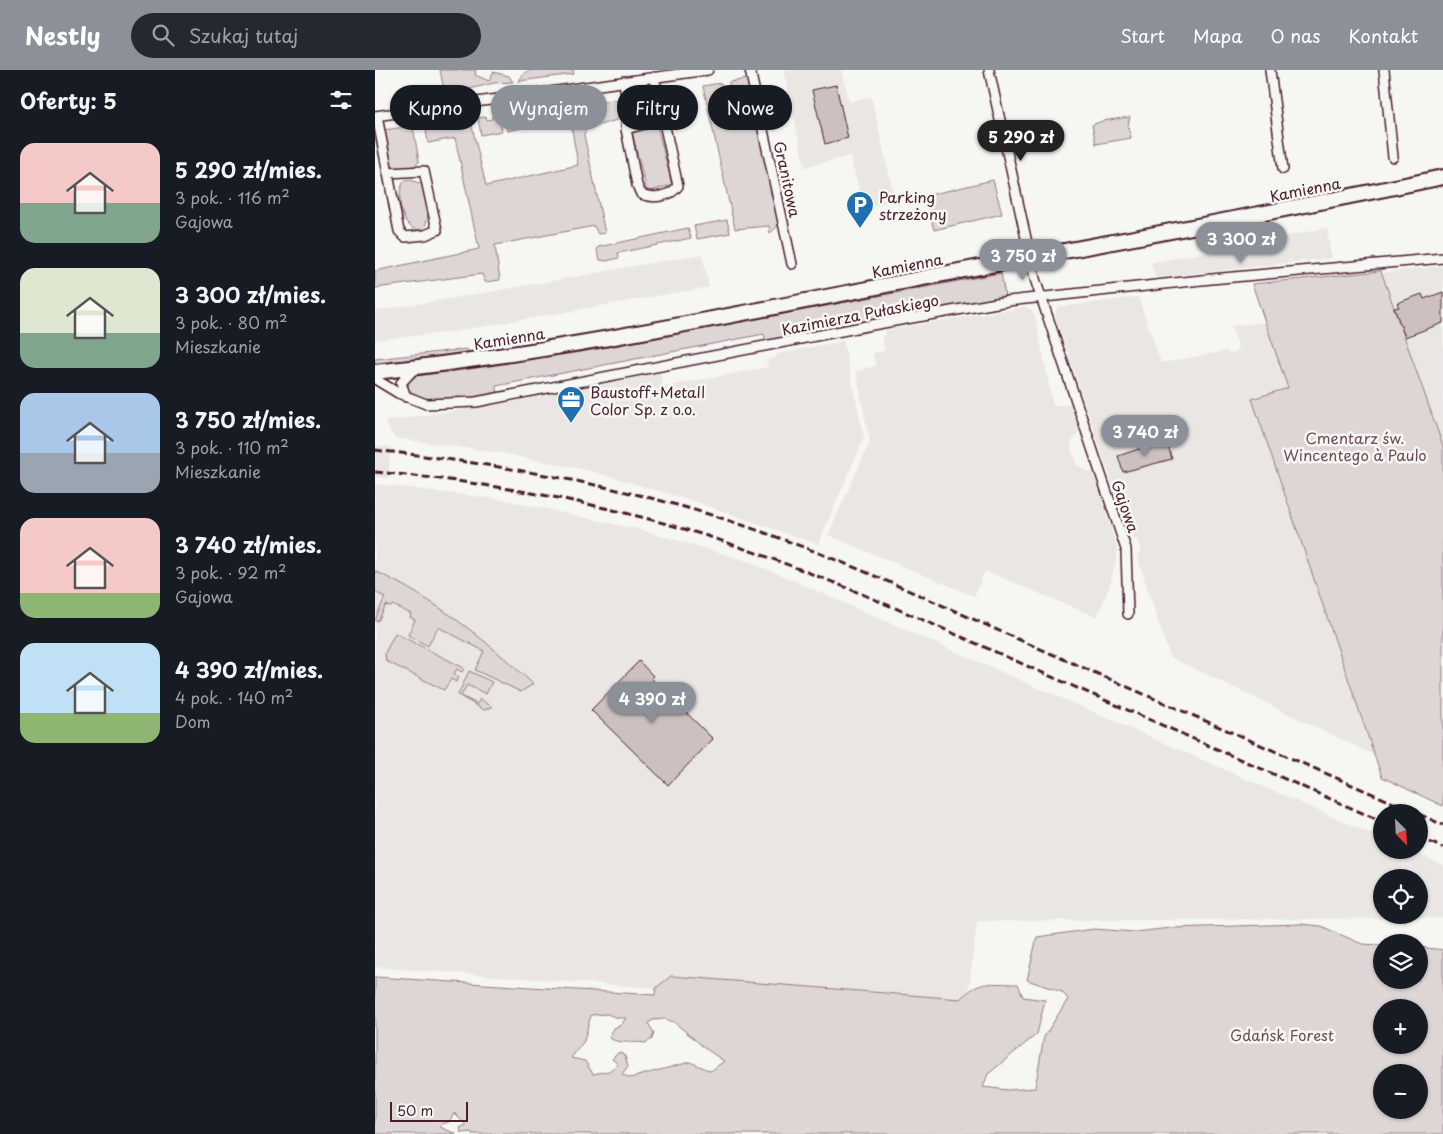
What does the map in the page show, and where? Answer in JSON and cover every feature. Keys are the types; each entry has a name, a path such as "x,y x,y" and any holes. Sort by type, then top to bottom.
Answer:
{"main road":[{"name":"Kamienna","path":"375,372 535,350 1030,259 1443,178"}],"street":[{"path":"388,173 424,171 437,230 425,235 405,237 399,231 376,116 708,70"},
{"name":"Granitowa","path":"750,70 792,264"},
{"path":"989,70 1030,259"},
{"path":"1270,70 1283,169"},
{"path":"1384,70 1393,157"},
{"path":"654,77 656,85"},
{"path":"624,81 624,85"},
{"path":"626,130 637,185 641,194 650,198 672,192 678,186 665,130"},
{"name":"Kazimierza Pułaskiego","path":"375,379 407,397 426,404 477,402 872,324 1041,297 1211,279 1443,258"},
{"name":"Gajowa","path":"1030,259 1126,549 1128,614"},
{"path":"407,397 401,387 401,383 407,374 415,368"}],"shaded area":[{"path":"841,70 849,102 871,96 895,200 864,208 850,156 805,167 792,108 792,85 787,85 784,71"},
{"path":"1327,228 1331,258 1155,278 1151,263"},
{"path":"702,254 709,287 451,332 375,340 375,311"},
{"path":"1443,266 1443,446 1382,273"},
{"path":"1138,297 1161,363 1227,351 1227,354 1236,353 1238,345 1231,326 1266,322 1288,388 1252,400 1374,755 1170,657 1137,556 1141,551 1137,540 1132,538 1128,530 1055,315 1058,307"},
{"path":"1025,307 1032,310 1036,320 1053,406 1070,404 1079,431 1070,445 1077,465 1086,471 1094,473 1118,551 1109,588 1097,617 985,571 974,596 828,535 870,442 856,371 876,366 873,353 885,351 882,338 887,330"},
{"path":"843,341 864,438 818,544 696,502 592,471 501,453 394,438 385,421 502,404 660,373 663,387 768,367 767,360 776,358 777,354"},
{"path":"375,446 391,447 388,478 375,477"},
{"path":"375,484 504,500 637,529 748,561 1373,834 1373,859 1428,858 1443,865 1443,918 1428,918 1428,869 1373,869 1373,918 977,921 969,989 961,999 671,977 656,988 375,967"}],"green space":[{"path":"440,70 476,70 475,75 489,81 493,72 509,76 513,82 481,86 443,85"},
{"path":"531,70 573,70 574,74 519,81 524,73"},
{"path":"748,79 749,85 729,85 729,82"},
{"path":"708,85 708,108 703,86"},
{"path":"617,99 617,120 607,123 607,101"},
{"path":"486,117 487,120 491,119 491,130 502,131 481,135 481,118"},
{"path":"1130,117 1128,125 1131,138 1096,144 1092,125 1102,121"},
{"path":"383,130 414,130 419,162 414,166 395,168 389,159"},
{"path":"426,130 473,130 486,186 578,165 572,130 586,130 584,135 605,233 598,234 594,226 495,245 500,280 485,282 482,274 375,288 375,271 479,249 455,138 428,143"},
{"path":"658,130 672,185 647,192 632,132"},
{"path":"713,130 759,130 778,221 777,227 770,233 769,226 735,229"},
{"path":"410,180 422,184 428,208 427,219 422,230 415,229 409,225 402,212 400,203 401,187 404,181"},
{"path":"993,180 1002,214 934,230 925,196"},
{"path":"727,220 730,233 697,239 694,226"},
{"path":"688,228 691,238 618,253 619,258 606,261 600,260 597,252 598,247"},
{"name":"Cmentarz św. Wincentego à Paulo","path":"1381,271 1443,446 1443,806 1382,777 1252,399 1288,388 1252,284"},
{"path":"1001,273 1005,296 766,342 764,334 496,386 498,393 437,400 415,394 408,388 409,382 416,376 587,351"},
{"path":"467,349 469,352 375,364 375,359"},
{"path":"375,571 419,595 459,621 533,684 521,692 475,670 484,651 438,627 428,646 408,635 415,620 410,617 411,614 393,605 391,607 386,605 378,621 375,620 385,597 375,592"},
{"path":"395,633 464,668 462,672 457,669 454,674 459,677 456,682 451,679 444,690 386,661 385,653"},
{"path":"469,671 492,682 486,694 467,685 461,696 477,704 480,699 492,707 484,710 458,695"},
{"name":"Gdańsk Forest","path":"1301,924 1321,926 1362,944 1373,945 1373,989 1428,989 1428,948 1443,950 1443,1134 472,1134 471,1132 461,1133 460,1128 466,1125 454,1113 449,1122 442,1124 440,1127 456,1134 375,1134 375,977 655,995 656,988 671,976 960,999 980,985 993,983 1018,984 1023,997 1045,1000 1037,1034 988,1074 983,1087 1008,1090 1035,1088 1044,1037 1068,999 1062,992 1027,980 1037,937 1094,929 1135,932 1171,928","holes":["607,1014 618,1018 626,1018 621,1025 614,1028 610,1036 615,1041 645,1043 652,1039 654,1033 648,1023 653,1020 664,1019 674,1022 706,1049 724,1061 711,1071 690,1062 630,1078 622,1074 628,1066 625,1056 619,1052 612,1059 618,1064 609,1071 593,1074 585,1061 571,1058 584,1041 591,1015"]}],"building":[{"path":"836,85 848,138 825,144 812,90"},
{"path":"1443,292 1443,323 1405,337 1394,308 1399,307 1397,303 1422,294 1424,299"},
{"path":"1166,440 1172,459 1123,472 1118,456"},
{"path":"639,661 653,676 651,678 713,739 668,785 591,710"}],"railway":[{"path":"375,450 543,474 667,502 748,527 788,541 906,589 1396,804"},
{"path":"375,472 459,481 584,503 667,524 749,550 914,616 1373,817"},
{"path":"1428,818 1443,825"},
{"path":"1428,841 1443,848"}],"place":[{"name":"Parking strzeżony","path":"860,229"},
{"name":"Baustoff+Metall Color Sp. z o.o.","path":"571,424"}]}
